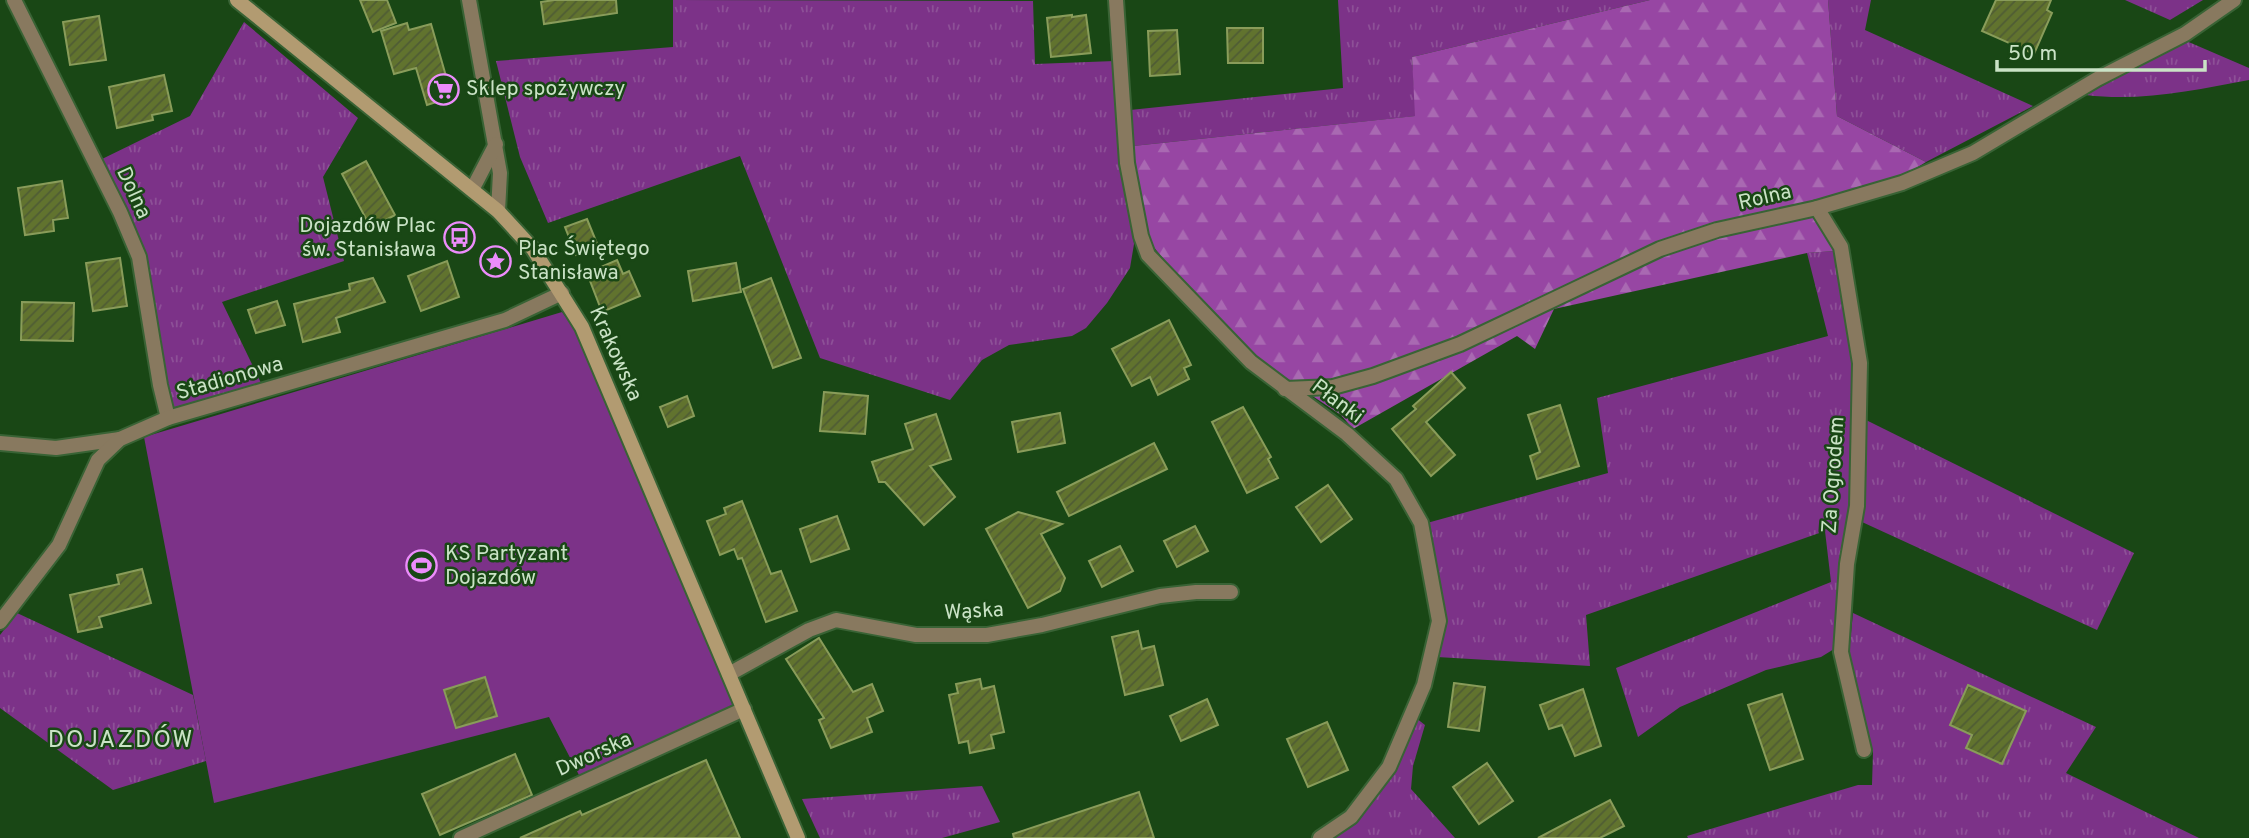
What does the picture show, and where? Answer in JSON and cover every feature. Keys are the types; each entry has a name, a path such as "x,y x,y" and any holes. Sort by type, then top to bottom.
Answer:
{"street":[{"name":"Dolna","path":"14,0 120,212 139,257 168,418"},
{"name":"Krakowska","path":"237,0 498,211 533,249 582,327 799,838"},
{"path":"469,0 500,173 498,211"},
{"name":"Płanki","path":"1116,0 1128,163 1141,236 1148,255 1251,362 1347,434 1396,479 1421,523 1438,621 1424,685 1389,767 1351,817 1320,838"},
{"name":"Rolna","path":"1285,389 1333,387 1373,376 1460,344 1660,249 1717,230 1817,208 1902,183 1973,153 2097,79 2185,34 2234,0"},
{"path":"472,190 496,144"},
{"name":"Za Ogrodem","path":"1817,208 1841,247 1860,363 1857,506 1847,565 1841,652 1864,750"},
{"name":"Stadionowa","path":"0,622 59,544 98,460 120,439 168,418 505,320 562,293"},
{"path":"0,443 56,448 120,439"},
{"name":"Wąska","path":"729,674 808,629 835,620 916,635 987,635 1042,625 1160,596 1231,592"},
{"name":"Dworska","path":"461,838 744,709"}],"green space":[{"path":"673,0 1033,1 1035,64 1115,61 1121,159 1134,244 1130,268 1107,303 1086,328 1072,336 1009,345 982,360 950,400 820,358 740,156 548,223 520,157 496,61 673,47"},
{"path":"1338,0 1650,0 1412,57 1416,116 1133,146 1130,110 1343,88"},
{"path":"1650,0 1828,0 1837,116 1926,162 1900,178 1811,206 1835,251 1807,253 1554,309 1535,349 1517,336 1353,429 1341,415 1254,357 1185,285 1147,239 1133,146 1415,116 1412,57"},
{"path":"1828,0 1871,0 1865,30 2033,106 1926,162 1837,116"},
{"path":"2125,0 2203,0 2170,20"},
{"path":"244,22 358,118 323,177 344,261 222,302 261,383 172,408 145,257 100,160 190,116"},
{"path":"2184,40 2249,68 2249,80 2148,96 2086,95"},
{"path":"1835,251 1854,364 1850,507 1834,649 1821,657 1766,670 1680,707 1638,737 1616,668 1831,582 1825,531 1586,615 1590,666 1437,657 1427,523 1608,473 1597,398 1828,336 1807,253"},
{"name":"KS Partyzant Dojazdów","path":"562,312 576,330 735,706 580,777 549,717 214,803 144,437"},
{"path":"1866,420 2134,553 2097,630 1862,522"},
{"path":"17,613 193,695 206,761 113,790 0,708 0,635"},
{"path":"1853,613 2096,727 2066,773 2199,838 1688,838 1687,836 1858,785 1872,785 1873,752 1849,654"},
{"path":"1416,718 1425,725 1413,766 1411,789 1455,838 1328,838 1355,822"},
{"path":"982,786 1000,822 942,838 820,838 802,799"}],"building":[{"path":"360,0 387,0 396,23 373,32"},
{"path":"616,0 617,13 544,24 541,2"},
{"path":"1996,0 2051,0 2047,10 2052,13 2034,54 1982,31"},
{"path":"1086,15 1091,53 1051,57 1047,18"},
{"path":"99,16 106,60 70,65 63,22"},
{"path":"407,23 409,30 431,24 452,97 427,105 416,68 394,74 381,31"},
{"path":"1227,28 1263,28 1263,63 1228,63"},
{"path":"1177,30 1180,74 1150,76 1148,31"},
{"path":"164,75 172,111 152,115 153,120 117,128 109,87"},
{"path":"366,161 395,215 371,228 342,174"},
{"path":"62,181 68,218 53,220 54,231 25,235 18,188"},
{"path":"587,219 598,246 576,255 565,227"},
{"path":"120,258 127,306 93,311 86,263"},
{"path":"617,260 623,274 629,271 640,296 602,312 587,273"},
{"path":"447,261 459,297 421,311 408,276"},
{"path":"736,263 741,292 693,301 688,271"},
{"path":"373,278 385,302 336,318 340,332 303,342 294,304 350,290 349,284"},
{"path":"771,278 801,358 773,368 743,289"},
{"path":"277,301 285,325 256,333 248,310"},
{"path":"22,302 74,303 73,341 21,340"},
{"path":"1169,320 1191,365 1184,368 1189,379 1158,395 1150,377 1132,386 1112,349"},
{"path":"1451,372 1465,388 1426,422 1455,455 1431,476 1392,429 1416,409 1413,406"},
{"path":"824,392 868,396 865,434 820,431"},
{"path":"687,396 694,416 668,427 660,407"},
{"path":"1560,405 1579,466 1537,479 1530,456 1540,452 1528,415"},
{"path":"1243,407 1271,457 1268,459 1278,478 1247,493 1212,422"},
{"path":"1060,413 1065,443 1018,452 1012,422"},
{"path":"936,414 951,459 930,466 955,497 924,525 885,482 879,482 872,462 913,449 905,424"},
{"path":"1154,443 1167,469 1069,516 1057,492"},
{"path":"1328,485 1352,519 1321,542 1296,507"},
{"path":"742,501 771,574 781,571 797,611 766,622 742,558 738,559 734,549 720,555 707,521 726,514 724,508"},
{"path":"1018,512 1062,524 1041,534 1065,578 1060,591 1028,608 986,529"},
{"path":"837,516 849,549 811,562 800,529"},
{"path":"1195,526 1208,551 1177,567 1164,541"},
{"path":"1120,546 1133,571 1102,587 1089,561"},
{"path":"142,569 151,603 99,617 102,627 78,632 70,595 119,584 117,575"},
{"path":"1138,631 1142,649 1154,646 1163,685 1125,695 1112,637"},
{"path":"819,638 853,692 872,684 883,711 867,718 872,732 831,748 819,720 824,718 786,659"},
{"path":"485,677 497,716 456,728 444,690"},
{"path":"980,679 982,689 994,686 1004,732 991,735 994,748 970,753 968,741 959,743 949,695 958,693 956,684"},
{"path":"1454,683 1485,687 1479,731 1448,727"},
{"path":"1968,685 2026,711 2002,764 1966,748 1972,735 1950,725"},
{"path":"1583,689 1601,746 1575,756 1562,725 1549,729 1540,705"},
{"path":"1782,694 1803,759 1770,770 1748,705"},
{"path":"1207,699 1218,725 1181,741 1170,716"},
{"path":"1327,722 1348,770 1308,787 1287,739"},
{"path":"515,754 532,795 440,835 422,794"},
{"path":"706,760 740,838 520,838 580,811 582,815"},
{"path":"1487,763 1513,801 1479,824 1453,787"},
{"path":"1139,792 1154,838 1014,838 1013,834"},
{"path":"1610,800 1624,826 1600,838 1538,838"}],"place":[{"name":"Sklep spożywczy","path":"443,89"},
{"name":"Dojazdów Plac św. Stanisława","path":"459,238"},
{"name":"Plac Świętego Stanisława","path":"495,261"},
{"name":"KS Partyzant Dojazdów","path":"422,566"}],"district":[{"name":"DOJAZDÓW","path":"121,741"}]}
